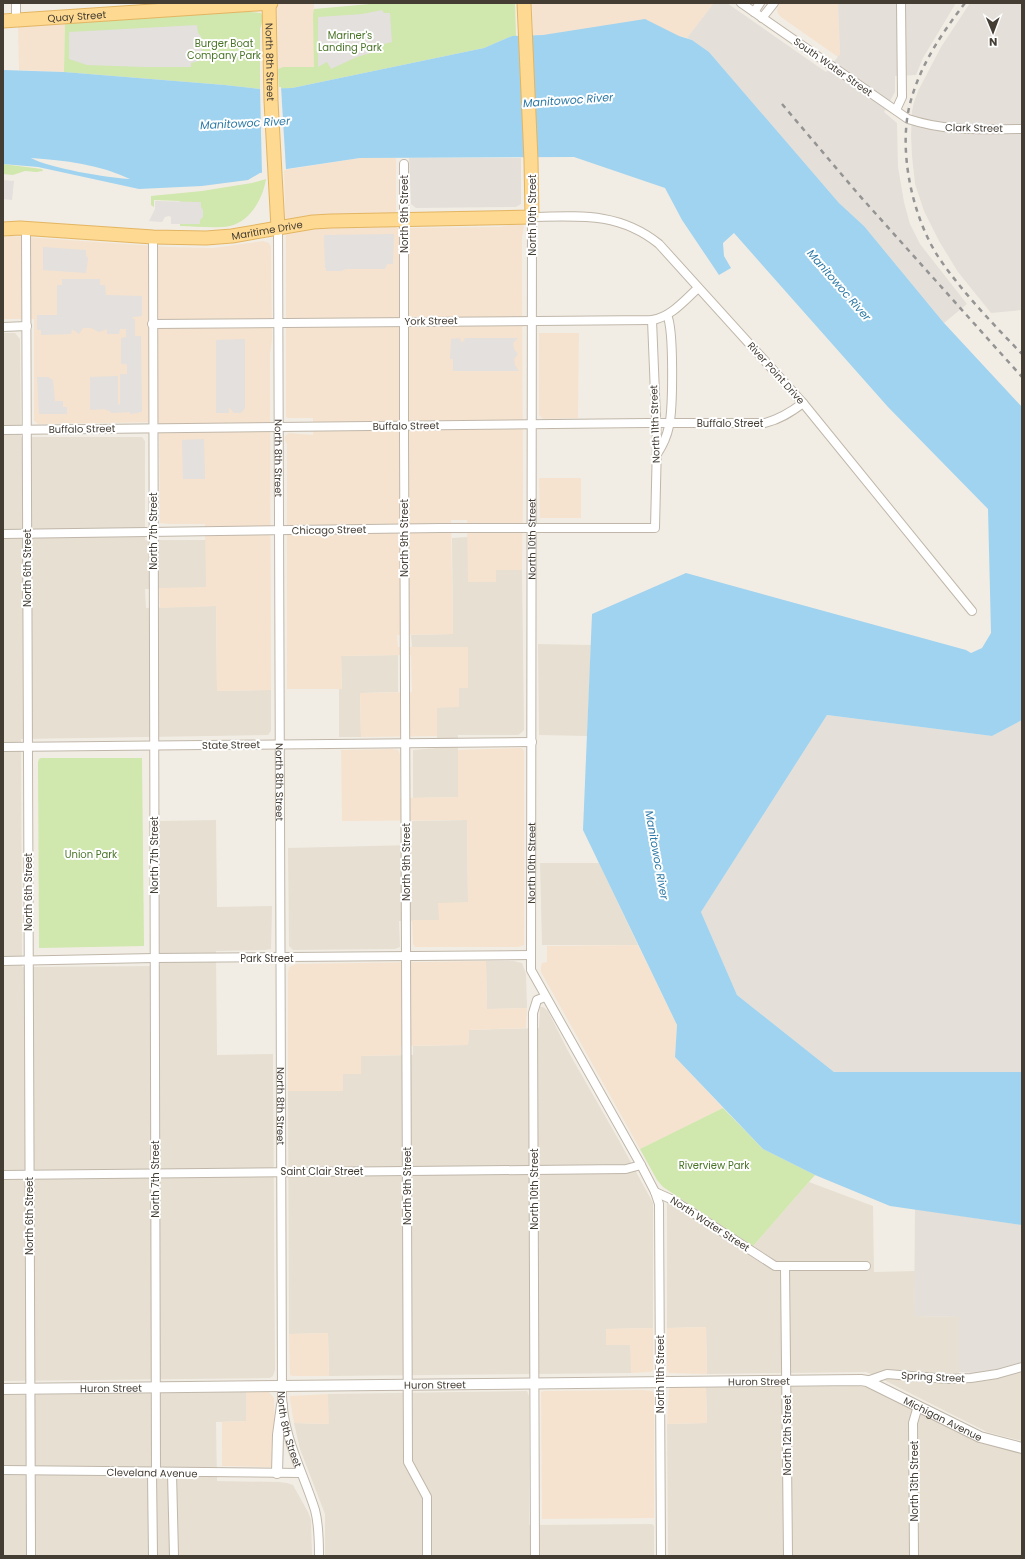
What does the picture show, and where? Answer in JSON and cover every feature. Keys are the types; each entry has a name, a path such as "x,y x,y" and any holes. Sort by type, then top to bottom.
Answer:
{"main road":[{"name":"Quay Street","path":"3,21 270,3"},
{"name":"North 8th Street","path":"270,3 270,72 278,228"},
{"name":"North 10th Street","path":"524,3 532,160 532,217"},
{"name":"Maritime Drive","path":"3,229 26,228 152,236 216,238 331,221 532,217"}],"street":[{"path":"16,3 16,19"},
{"name":"South Water Street","path":"741,3 908,119 927,125"},
{"path":"754,12 760,3"},
{"path":"762,18 774,3"},
{"path":"896,110 902,97 901,3"},
{"name":"Clark Street","path":"927,125 954,129 1022,129"},
{"name":"North 9th Street","path":"404,164 408,1462 427,1497 427,1556"},
{"name":"River Point Drive","path":"532,217 587,216 607,218 648,235 659,244 803,403 972,611"},
{"name":"North 10th Street","path":"532,217 530,424 532,742 531,970 545,997 537,1000 532,1013 535,1556"},
{"name":"North 6th Street","path":"26,228 31,1556"},
{"name":"North 8th Street","path":"278,228 282,1405 290,1442 315,1511 319,1531 319,1556"},
{"name":"North 7th Street","path":"152,236 156,1387 153,1556"},
{"name":"York Street","path":"152,324 652,320 667,315 698,288"},
{"name":"North 11th Street","path":"657,455 665,440 670,423 672,399 671,330 667,315"},
{"name":"North 11th Street","path":"652,320 657,455 654,528"},
{"path":"3,327 26,326"},
{"name":"Buffalo Street","path":"3,430 765,423 779,420 803,403"},
{"name":"Chicago Street","path":"3,534 279,530 654,528"},
{"name":"State Street","path":"3,747 532,742"},
{"name":"Park Street","path":"3,961 154,958 531,956"},
{"path":"545,997 642,1165 655,1192"},
{"name":"Saint Clair Street","path":"3,1175 281,1171 626,1169 642,1165"},
{"name":"North 11th Street","path":"655,1192 659,1204 661,1556"},
{"name":"North Water Street","path":"655,1192 673,1200 775,1266 866,1266"},
{"name":"North 12th Street","path":"785,1267 788,1556"},
{"name":"Spring Street","path":"867,1380 887,1374 948,1379 971,1378 997,1374 1022,1367"},
{"name":"Huron Street","path":"3,1389 408,1386 534,1383 867,1380"},
{"name":"Michigan Avenue","path":"867,1380 980,1437 1022,1448"},
{"path":"277,1473 278,1436 282,1405"},
{"name":"North 13th Street","path":"914,1556 913,1423 918,1406"},
{"name":"Cleveland Avenue","path":"3,1470 154,1473 301,1473"},
{"path":"172,1473 174,1556"}],"shaded area":[{"path":"277,3 314,3 314,67 283,67 278,69"},
{"path":"532,3 714,3 687,38 679,36 533,35"},
{"path":"714,3 727,3 826,72 840,54 838,3 956,3 923,58 916,75 895,76 895,92 884,112 897,123 898,167 904,202 910,224 920,244 967,304 944,323 864,226 839,203 709,52 687,38"},
{"path":"780,3 838,3 840,54 838,57 781,17 777,10"},
{"path":"970,3 1022,3 1022,310 991,313 958,272 939,241 924,211 915,184 911,136 912,111 914,102 918,91 941,47"},
{"path":"382,10 384,13 390,13 392,42 380,45 381,50 357,57 331,69 327,62 318,67 318,17 362,14"},
{"path":"65,23 64,72 19,70 18,26"},
{"path":"197,25 198,33 201,36 202,55 199,61 191,63 191,67 87,65 69,59 69,32"},
{"path":"360,158 396,158 396,228 499,227 520,223 523,224 524,227 522,237 522,570 496,570 496,582 468,582 467,520 451,520 453,634 397,635 398,647 468,647 468,688 459,688 459,707 437,708 437,736 361,737 360,693 412,692 411,655 341,656 342,689 287,689 287,445 285,436 289,433 313,435 313,418 286,417 286,245 284,170"},
{"path":"409,158 521,158 521,204 516,207 416,208 411,204"},
{"path":"3,180 14,181 12,200 3,199"},
{"path":"155,201 201,202 203,217 200,220 200,224 171,224 171,217 169,216 165,217 162,222 149,221 155,209"},
{"path":"394,234 393,264 387,264 385,269 346,269 341,271 326,271 324,235"},
{"path":"11,236 169,247 213,248 263,241 269,243 271,247 272,340 270,354 271,690 217,691 216,606 160,608 159,588 206,587 205,524 160,523 159,422 38,424 34,421 34,319 3,319 3,237"},
{"path":"43,247 86,250 86,256 88,258 86,273 43,270"},
{"path":"62,279 100,279 100,285 105,285 106,295 142,296 142,316 133,317 133,319 135,319 135,336 141,336 142,412 130,414 130,412 111,413 105,409 90,410 90,377 118,376 118,404 120,405 120,374 127,374 126,364 121,364 121,338 126,337 126,329 120,329 119,334 107,334 107,329 99,332 91,328 83,328 79,334 72,329 71,334 41,335 41,330 37,330 37,315 57,315 57,285 62,285"},
{"path":"3,333 15,333 20,339 21,437 142,437 145,441 145,540 206,540 206,588 145,589 146,608 216,606 217,691 271,690 271,731 268,735 21,739 22,967 160,966 159,821 216,820 217,907 272,906 271,949 216,951 217,1055 273,1054 275,1370 273,1376 270,1378 3,1381"},
{"path":"539,333 579,333 578,418 543,419 539,415"},
{"path":"460,338 461,342 463,342 465,338 518,338 513,343 514,349 518,354 514,359 515,365 519,371 453,371 453,359 450,359 451,339"},
{"path":"245,339 245,408 241,413 234,413 229,407 229,413 216,413 216,340"},
{"path":"37,377 48,377 53,380 55,401 63,401 63,407 67,407 67,414 39,414"},
{"path":"204,439 205,479 183,479 182,440"},
{"path":"539,478 581,478 581,518 540,518"},
{"path":"468,537 468,582 496,582 496,570 522,570 524,730 518,735 458,735 458,797 413,798 413,750 437,748 437,707 459,688 468,688 468,647 412,647 411,635 453,634 452,538"},
{"path":"538,644 591,645 587,736 539,735"},
{"path":"398,655 398,692 360,693 361,737 339,737 339,689 342,689 341,656"},
{"path":"827,715 992,736 1022,720 1022,1072 834,1072 737,995 701,912"},
{"path":"522,748 524,751 524,945 519,947 415,947 413,944 412,920 439,920 438,903 468,902 467,820 342,821 341,750 398,750 400,754 400,798 458,797 458,750"},
{"path":"467,820 468,903 439,920 399,921 400,947 395,949 293,950 289,946 288,848 412,845 412,821"},
{"path":"540,863 599,863 638,945 542,945"},
{"path":"638,945 677,1025 675,1057 723,1108 640,1149 541,972 542,963 547,962 547,946"},
{"path":"486,961 514,961 522,963 526,974 527,1008 487,1009"},
{"path":"486,961 487,1009 527,1008 526,1028 469,1030 468,1045 401,1046 401,1055 361,1056 361,1074 343,1074 343,1091 288,1091 289,967 296,964"},
{"path":"540,1007 543,1007 548,1011 568,1051 653,1203 653,1328 606,1329 631,1345 631,1373 329,1376 328,1333 289,1334 288,1091 343,1091 343,1074 361,1056 413,1055 413,1046 468,1045 469,1030 539,1028"},
{"path":"809,1182 873,1206 874,1272 915,1271 914,1316 959,1317 959,1382 979,1381 1022,1372 1022,1441 987,1432 866,1372 707,1374 706,1327 667,1328 667,1203 671,1203 746,1254"},
{"path":"915,1209 1022,1225 1022,1362 998,1369 976,1373 959,1372 959,1317 914,1316"},
{"path":"706,1327 707,1374 669,1373 667,1370 667,1328"},
{"path":"653,1328 653,1370 651,1372 631,1373 630,1345 606,1345 606,1329"},
{"path":"328,1333 329,1376 290,1375 289,1334"},
{"path":"706,1387 868,1387 975,1441 1022,1453 1022,1556 668,1556 667,1424 707,1423"},
{"path":"706,1387 707,1423 667,1424 669,1389"},
{"path":"527,1391 529,1396 529,1525 652,1524 654,1526 654,1556 325,1556 325,1514 300,1449 294,1423 328,1424 328,1394"},
{"path":"652,1391 654,1393 654,1518 542,1519 541,1392"},
{"path":"246,1392 246,1421 216,1422 217,1481 279,1482 293,1485 311,1520 312,1556 3,1556 3,1395"},
{"path":"246,1392 269,1392 274,1398 275,1464 272,1467 222,1466 222,1422 246,1421"},
{"path":"328,1394 329,1424 294,1423 290,1396"}],"green space":[{"name":"Mariner's Landing Park","path":"381,3 515,3 516,36 512,36 484,48 292,88 279,89 278,69 283,67 314,67 314,9"},
{"name":"Burger Boat Company Park","path":"243,11 261,13 262,17 260,29 260,89 64,72 65,23"},
{"path":"3,164 42,169 43,171 25,171 13,175 3,174"},
{"path":"266,179 262,194 255,208 244,219 230,226 180,226 180,201 154,200 154,207 151,205 151,196 202,191 252,183"},
{"name":"Union Park","path":"41,758 142,758 144,946 39,948 38,762"},
{"name":"Riverview Park","path":"723,1108 763,1149 815,1175 753,1246 663,1187 657,1180 640,1149"}],"water":[{"name":"Manitowoc River","path":"645,19 679,36 692,40 709,52 839,203 864,226 944,323 1022,407 1022,720 992,736 827,715 701,912 737,995 834,1072 1022,1072 1022,1225 890,1206 815,1175 763,1149 675,1057 677,1025 583,830 592,614 686,573 966,650 971,653 982,648 991,633 988,509 888,407 734,233 723,243 724,256 731,268 719,275 682,220 665,188 574,157 360,158 260,173 248,180 202,186 139,189 38,167 3,164 3,70 64,72 260,89 292,88 484,48 512,36 543,35","holes":["31,158 95,167 130,179 94,175 64,169 39,162"]}],"pier":[{"path":"260,87 281,87 286,170 262,174"}],"railway":[{"path":"965,3 948,26 926,61 911,100 907,119 906,139 910,182 921,223 939,258 968,296 1022,354"},
{"path":"782,104 859,195 1022,377"}]}
